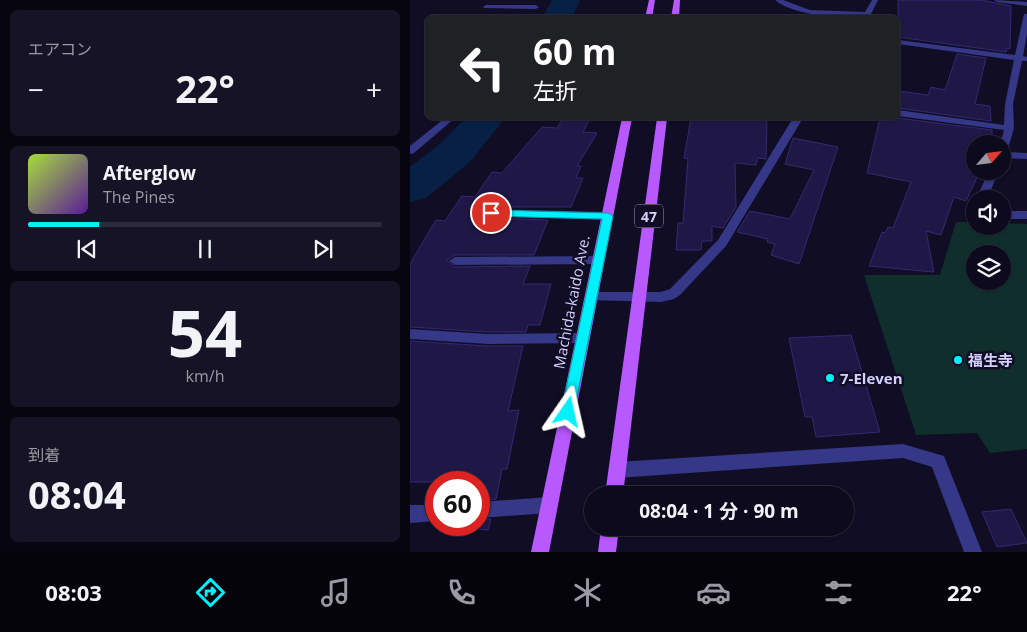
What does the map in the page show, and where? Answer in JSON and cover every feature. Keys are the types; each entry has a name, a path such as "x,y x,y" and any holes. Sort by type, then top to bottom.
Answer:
{"main road":[{"path":"649,15 652,0"},
{"path":"675,15 677,0"},
{"name":"Machida-kaido Ave.","path":"540,552 627,120"},
{"name":"47","path":"615,486 662,120"},
{"path":"607,552 609,536"}],"street":[{"path":"531,15 541,0"},
{"path":"778,0 790,8 804,12 850,15"},
{"path":"867,15 875,0"},
{"path":"997,0 1027,4"},
{"path":"486,7 536,7"},
{"path":"1007,135 1009,128 1009,104 1023,59 1027,16"},
{"path":"900,42 1023,59"},
{"path":"900,113 1009,128"},
{"path":"410,151 448,120"},
{"path":"592,297 669,296 675,292 722,243 797,120"},
{"path":"1011,154 1027,156"},
{"path":"491,213 608,216"},
{"path":"1011,215 1027,216"},
{"path":"455,261 599,260"},
{"path":"410,334 488,339 583,338"},
{"path":"617,470 903,451 938,461 973,552"},
{"path":"490,509 550,506"},
{"path":"410,514 425,513"}],"green space":[{"name":"福生寺","path":"956,222 966,222 966,235 1011,235 1011,223 1027,224 1027,449 990,453 977,433 916,435 864,275 940,275"}],"building":[{"path":"898,0 981,0 1011,6 1010,49 1007,48 1006,52 900,37 900,15 898,15"},
{"path":"957,54 986,58 975,104 990,106 991,121 900,108 900,91 928,95 931,87 945,90"},
{"path":"900,118 992,130 992,135 966,135 966,180 976,180 971,190 966,190 966,201 954,197 941,235 926,231 934,272 869,266 882,232 885,233 888,227 893,228 911,182 867,173 880,120 900,120"},
{"path":"562,120 589,120 583,132 597,133 577,166 581,166 576,178 583,178 571,207 491,207 483,212 487,218 548,220 534,255 455,255 447,260 455,267 530,266 523,284 551,284 540,325 528,325 526,332 488,332 410,327 410,264 436,220 445,221 462,196 475,197 492,172 502,173 542,127 557,128"},
{"path":"691,120 767,120 766,159 758,158 756,165 735,163 736,207 723,228 712,226 712,241 702,241 701,250 676,250 678,223 683,223 688,159 684,158"},
{"path":"793,138 838,147 799,264 771,255 775,244 767,242 768,239 737,232 750,211 790,219 814,170 785,164"},
{"name":"7-Eleven","path":"851,335 880,432 816,437 812,417 805,417 789,338"},
{"path":"410,341 488,346 523,346 508,411 519,410 507,469 502,469 496,499 490,499 490,471 425,471 425,482 410,482"},
{"path":"1011,509 1027,543 997,547 982,512"}],"waterway":[{"path":"558,15 566,0"},
{"path":"410,188 455,153 484,120"}],"place":[{"name":"福生寺","path":"958,360"},
{"name":"7-Eleven","path":"830,378"}],"route":[{"path":"491,213 608,216 568,412"}]}
